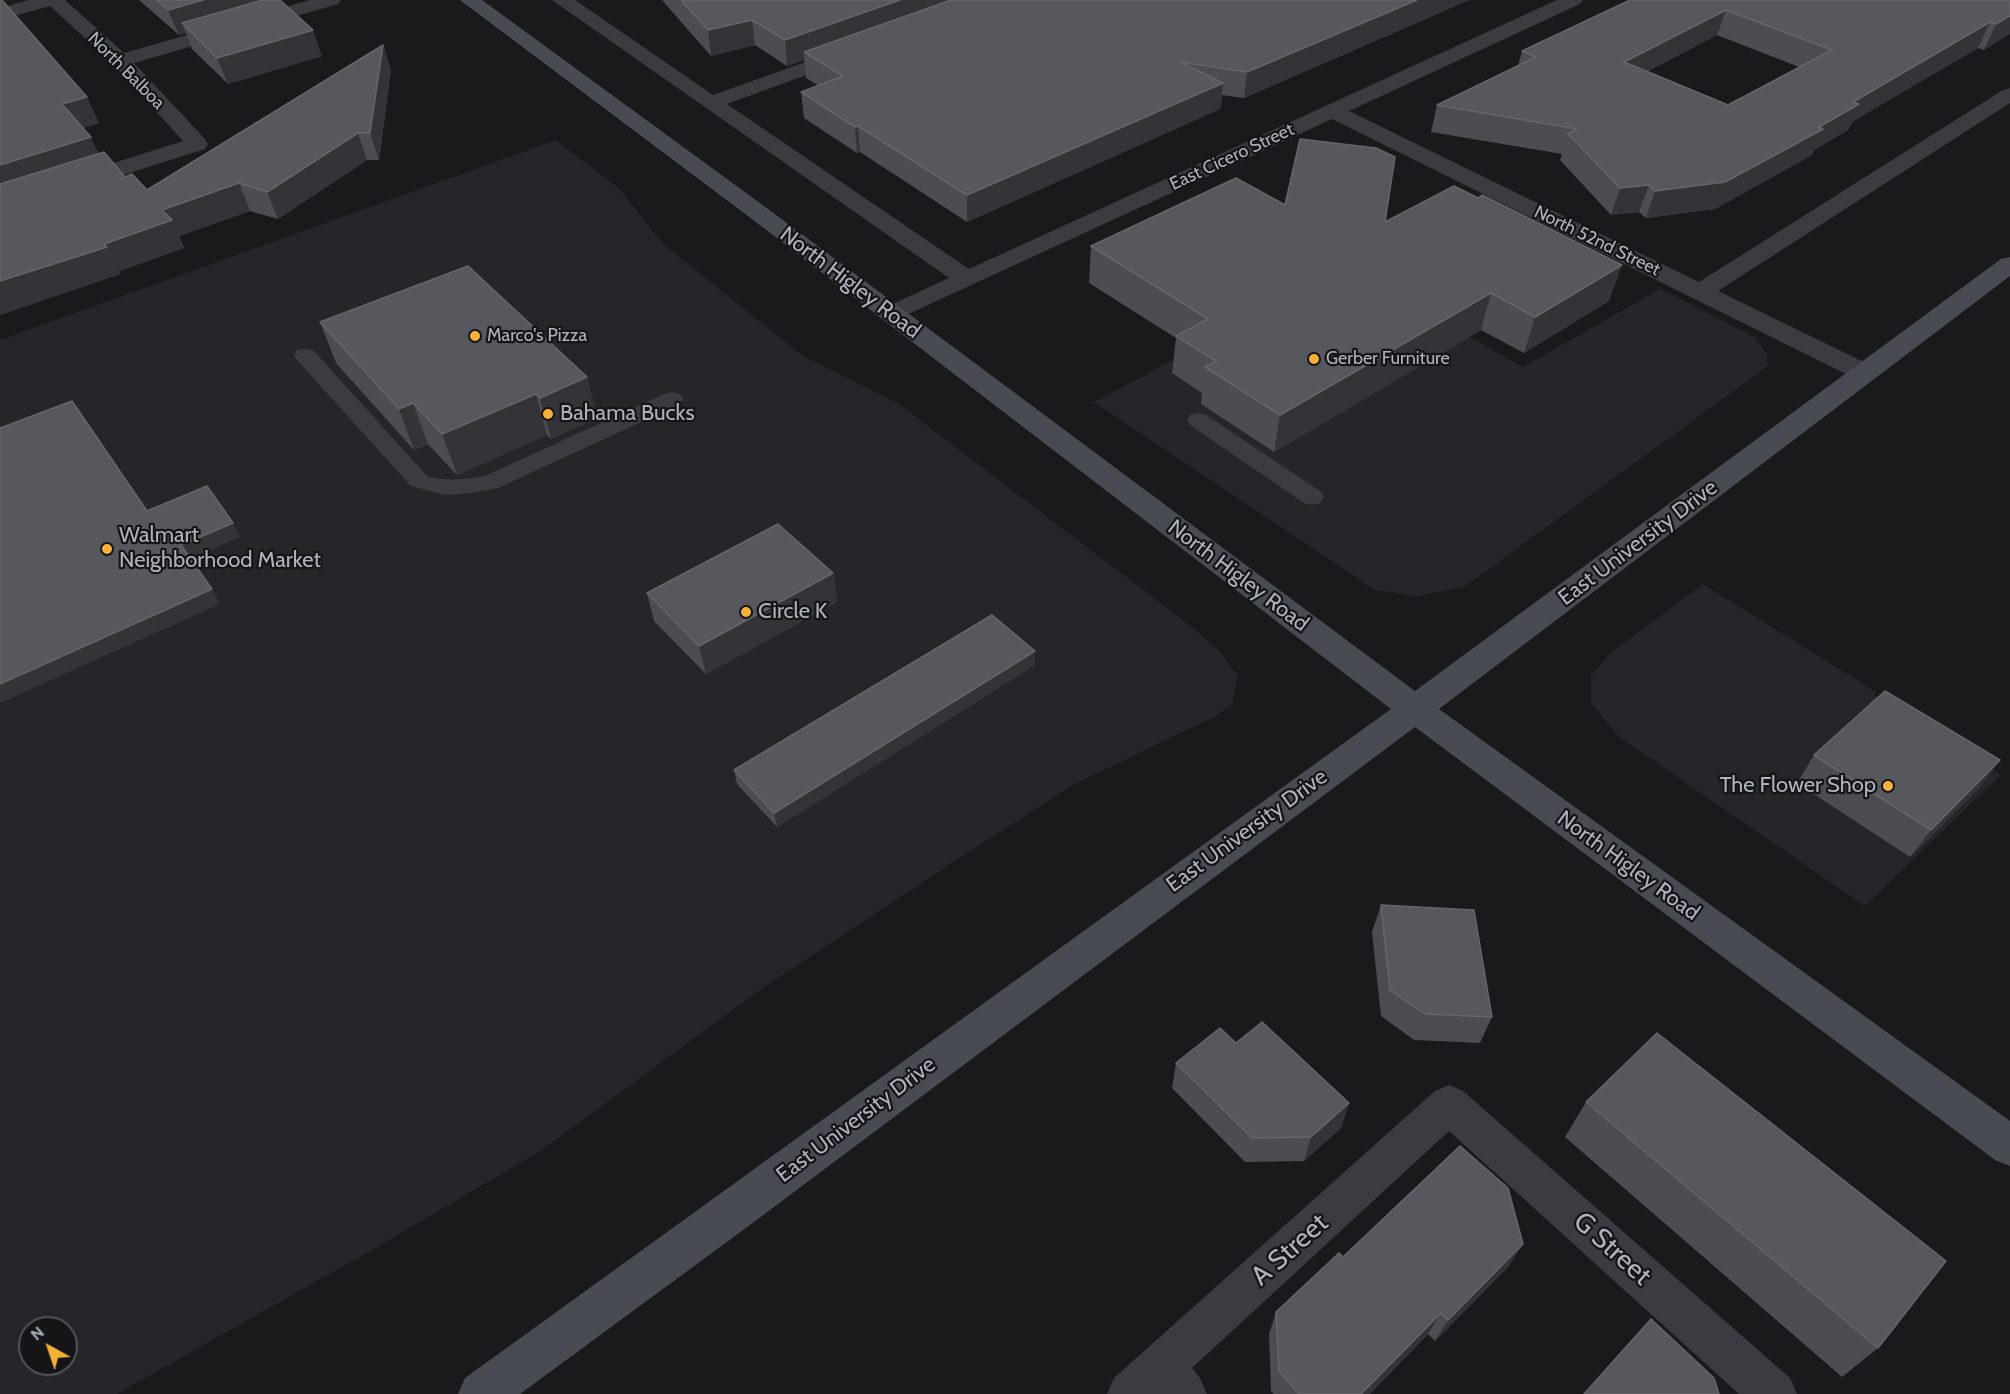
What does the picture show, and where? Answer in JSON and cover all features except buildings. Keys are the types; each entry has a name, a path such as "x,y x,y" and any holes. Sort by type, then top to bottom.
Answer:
{"main road":[{"name":"North Higley Road","path":"470,0 1415,709 2010,1146"},
{"name":"East University Drive","path":"481,1394 735,1210 1121,923 1415,709 2010,264"}],"street":[{"path":"0,14 52,0"},
{"name":"North Balboa","path":"0,207 197,144 120,60 52,0"},
{"path":"120,60 331,0"},
{"path":"562,0 967,279"},
{"name":"East Cicero Street","path":"891,314 1573,0"},
{"path":"712,102 865,47"},
{"path":"1700,292 2010,94"},
{"name":"North 52nd Street","path":"1332,111 1863,372"},
{"name":"A Street","path":"1158,1385 1449,1104"},
{"name":"G Street","path":"1449,1104 1774,1394"}],"lane":[{"path":"305,355 419,481 433,487 459,488 490,483 672,399"},
{"path":"1198,420 1312,497"}],"shaded area":[{"path":"556,140 620,189 662,243 803,356 899,404 1197,631 1219,651 1238,676 1232,704 1216,716 1073,785 761,989 542,1150 379,1246 117,1394 0,1394 0,340"},
{"path":"1346,269 1523,367 1660,289 1755,337 1767,354 1768,366 1464,587 1417,596 1375,590 1094,402"},
{"path":"1703,584 1876,692 1874,695 2001,775 1865,906 1619,737 1591,703 1591,675 1612,652"}],"place":[{"name":"Marco's Pizza","path":"475,336"},
{"name":"Gerber Furniture","path":"1314,359"},
{"name":"Bahama Bucks","path":"548,414"},
{"name":"Walmart Neighborhood Market","path":"107,549"},
{"name":"Circle K","path":"746,612"},
{"name":"The Flower Shop","path":"1888,786"}]}
